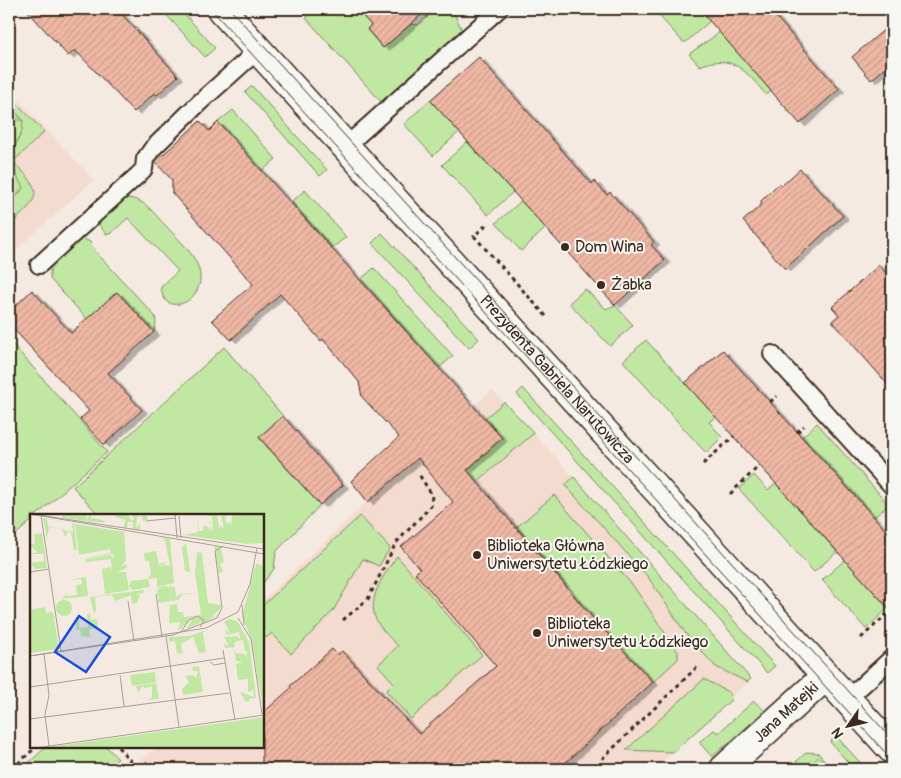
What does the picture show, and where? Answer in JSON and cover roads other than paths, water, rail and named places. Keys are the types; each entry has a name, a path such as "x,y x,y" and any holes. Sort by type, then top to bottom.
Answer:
{"street":[{"name":"Prezydenta Gabriela Narutowicza","path":"221,9 892,750"},
{"name":"Jana Matejki","path":"724,769 826,676"}],"lane":[{"path":"346,146 499,9"},
{"path":"39,264 138,175 144,169 145,159 152,149 200,102 258,50"},
{"path":"772,354 892,486"},
{"path":"846,700 892,658"}],"tram line":[{"path":"211,9 892,760"},
{"path":"230,9 892,739"}],"place":[{"name":"Dom Wina","path":"565,247"},
{"name":"Żabka","path":"601,285"},
{"name":"Biblioteka Główna Uniwersytetu Łódzkiego","path":"477,555"},
{"name":"Biblioteka Uniwersytetu Łódzkiego","path":"537,633"}]}
